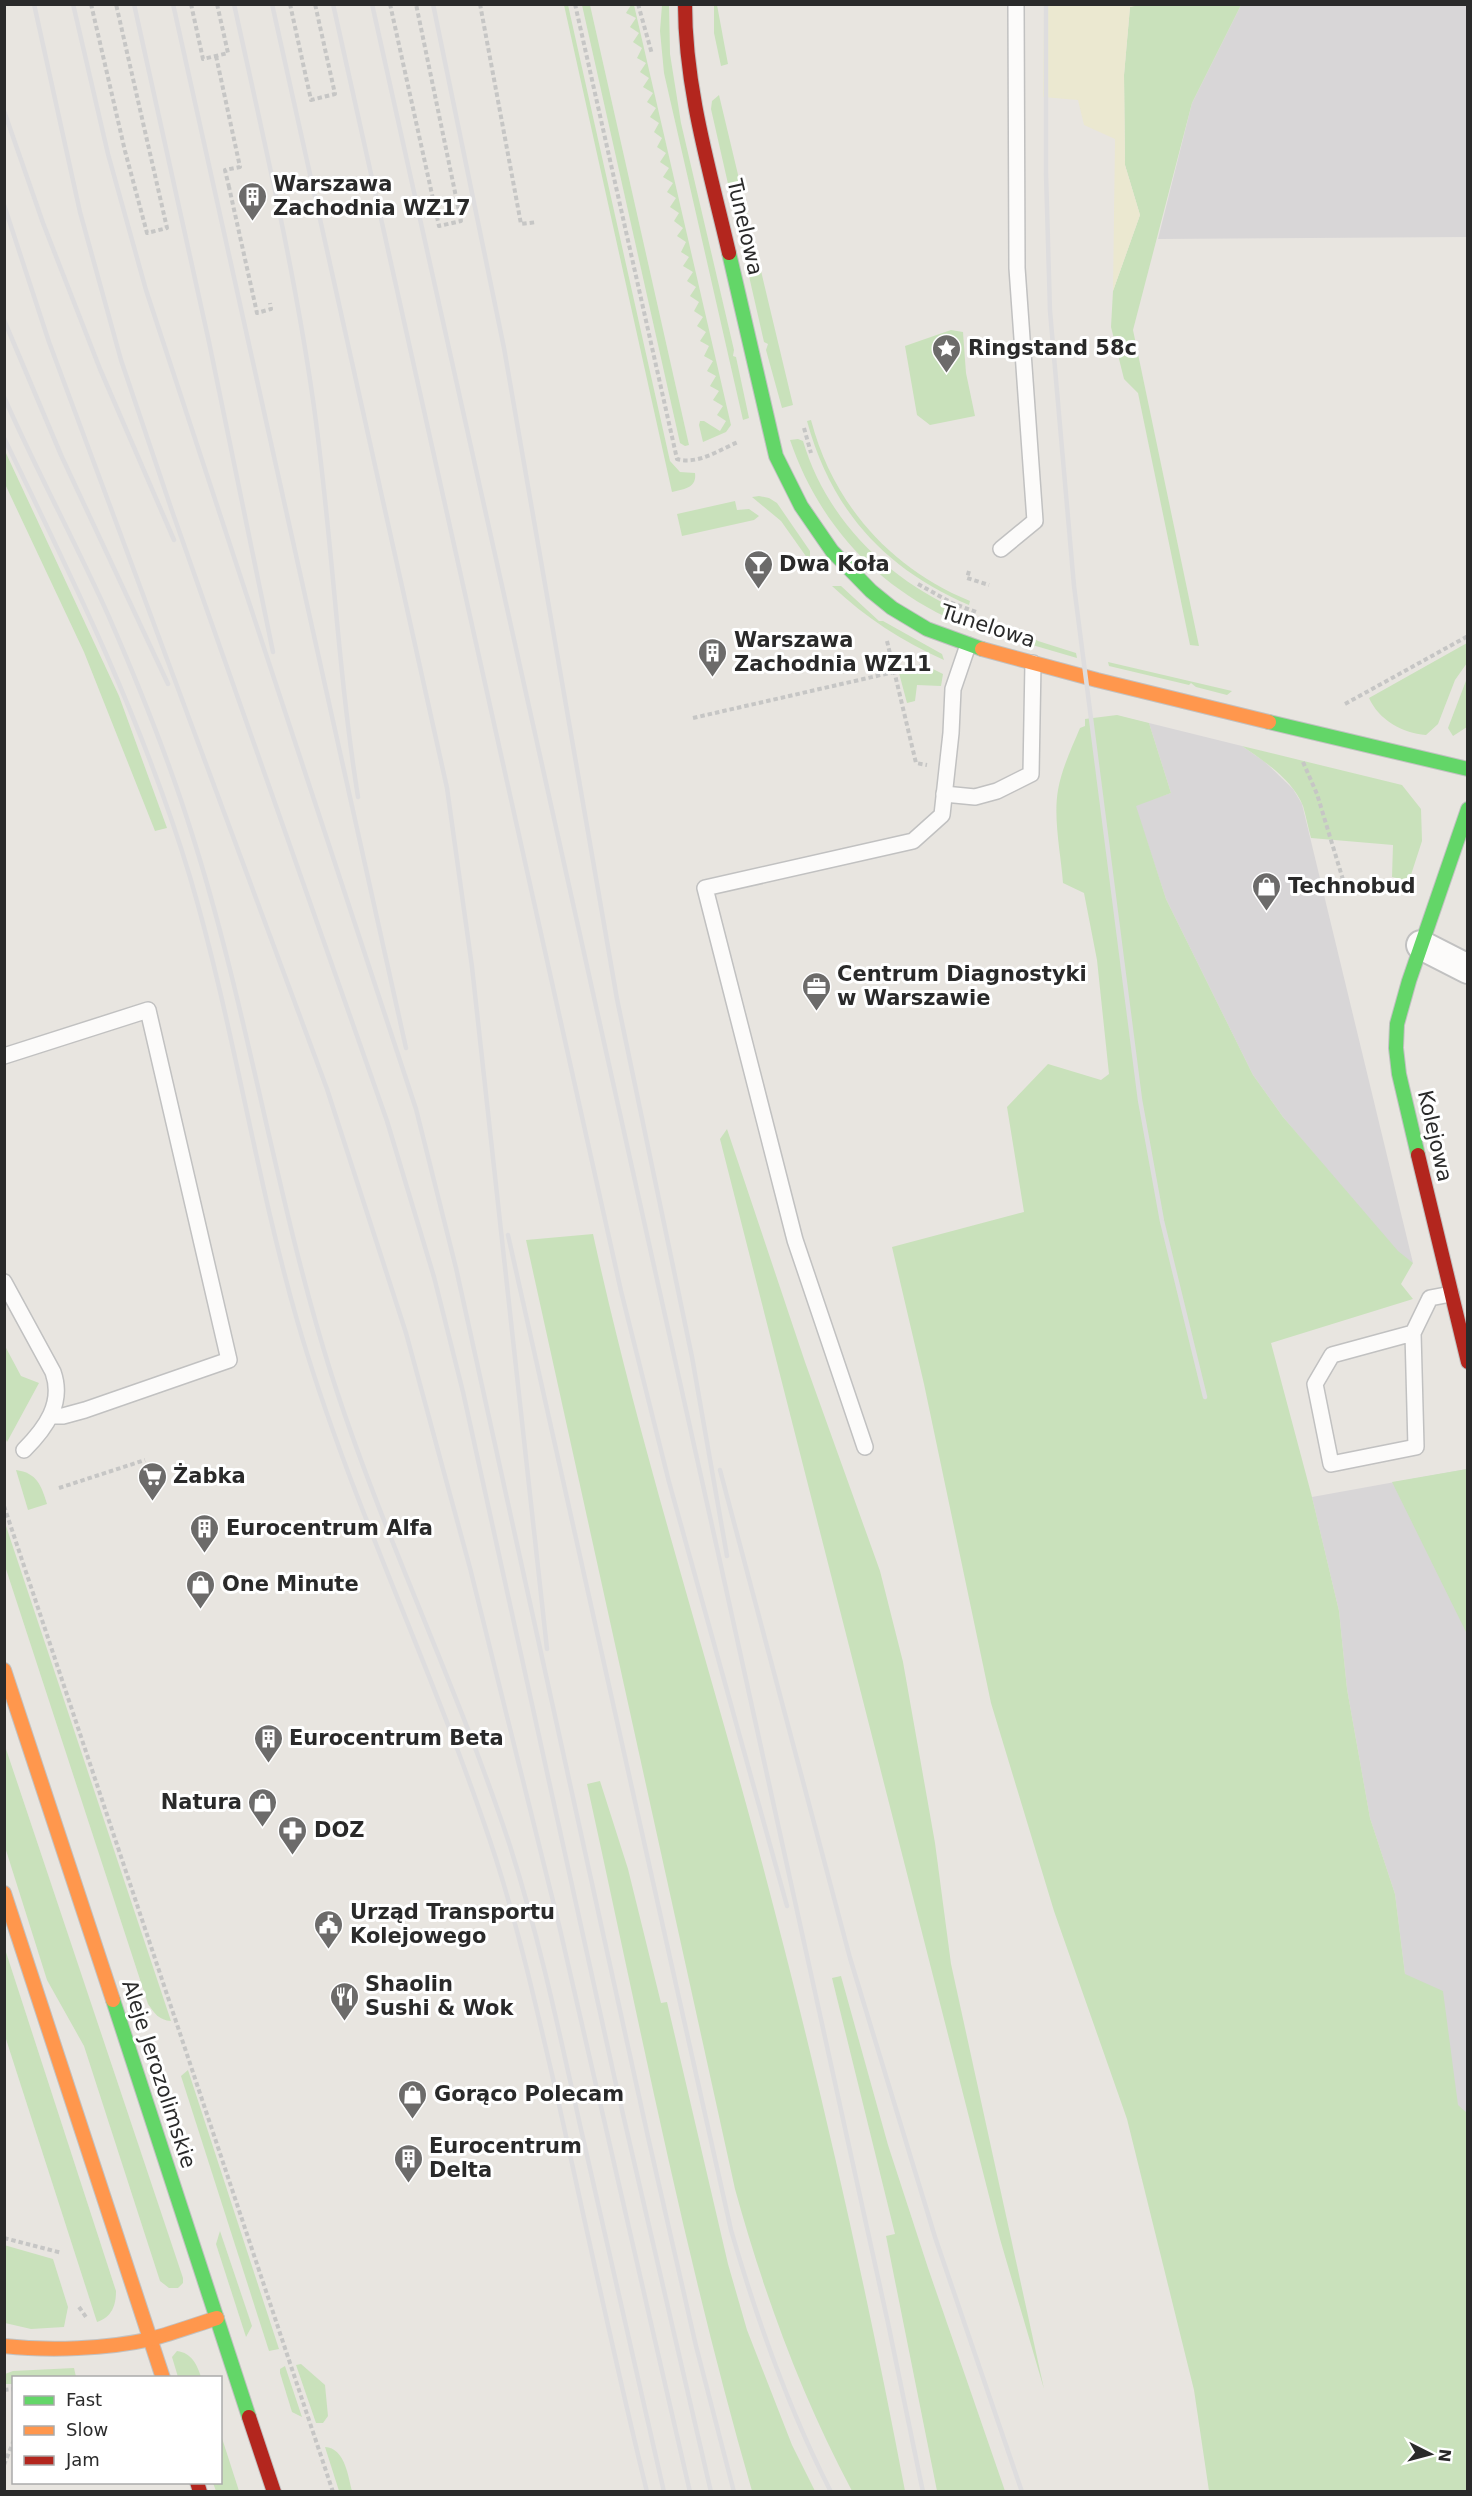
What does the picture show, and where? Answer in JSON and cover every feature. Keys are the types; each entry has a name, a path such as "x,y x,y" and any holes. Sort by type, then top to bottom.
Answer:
{"street":[{"name":"Tunelowa","path":"685,4 685,43 691,87 771,438 785,478 819,535 863,584 918,625 968,645 1467,769"},
{"name":"Kolejowa","path":"1467,809 1397,1024 1396,1047 1399,1074 1467,1362"},
{"path":"1422,945 1467,969"},
{"name":"Aleje Jerozolimskie","path":"4,1670 274,2492"},
{"path":"4,1893 162,2376"},
{"path":"4,2346 30,2349 79,2348 150,2339 217,2318"}],"lane":[{"path":"1001,549 1035,521 1017,268 1016,4"},
{"path":"865,1447 795,1240 705,888 913,842 942,815 951,733 953,689 968,645"},
{"path":"944,794 975,797 997,791 1031,774 1033,663"},
{"path":"4,1056 148,1010 230,1360 85,1410 63,1416 51,1416"},
{"path":"4,1282 58,1385 51,1416 24,1450"},
{"path":"1413,1333 1332,1355 1315,1384 1331,1464 1416,1447 1413,1333 1430,1298 1451,1294"}],"path":[{"path":"91,4 125,151 147,233 167,228 116,4"},
{"path":"191,4 203,59 228,53 217,4"},
{"path":"290,4 311,100 335,94 315,4"},
{"path":"390,4 439,226 461,221 416,4"},
{"path":"480,4 522,224 537,222"},
{"path":"575,4 677,459 685,461 699,459 738,442"},
{"path":"638,4 652,54"},
{"path":"216,56 240,167 225,170 257,313 271,309 270,303"},
{"path":"802,422 812,455"},
{"path":"969,572 967,578 989,585"},
{"path":"916,583 952,603 979,613"},
{"path":"1345,704 1467,636"},
{"path":"886,637 916,763 946,770"},
{"path":"693,718 935,663"},
{"path":"1300,757 1317,794 1344,883"},
{"path":"59,1488 145,1460"},
{"path":"4,1506 333,2492"},
{"path":"4,2238 62,2253"},
{"path":"4,2465 12,2445"}],"shaded area":[{"path":"1241,5 1467,5 1467,237 1158,239 1192,103"},
{"path":"1149,723 1242,746 1265,762 1293,789 1302,804 1413,1263 1398,1253 1283,1117 1253,1075 1166,899 1135,805 1171,793"},
{"path":"1467,1469 1467,2238 1405,1974 1395,1894 1370,1818 1347,1689 1339,1611 1312,1497"}],"green space":[{"path":"1140,4 1241,5 1192,103 1133,330 1199,646 1190,645 1138,393 1124,379 1111,327 1113,291 1140,215 1125,165 1124,75 1130,7"},
{"path":"564,5 568,5 670,461 680,472 695,473 694,482 685,489 672,492"},
{"path":"582,5 590,5 689,445 685,446 680,443"},
{"path":"631,5 634,5 731,425 726,432 703,442 700,421 720,431 726,421 717,415 723,406 713,400 719,391 710,386 716,376 707,371 713,361 704,356 709,346 700,341 706,332 697,326 703,317 694,311 699,302 690,296 696,287 687,281 693,272 683,266 689,257 681,252 686,242 677,236 683,228 674,221 679,213 670,207 676,198 667,192 673,183 663,177 669,168 660,162 666,153 657,147 662,138 654,132 659,123 650,117 656,108 647,102 653,93 643,87 649,78 640,72 646,63 637,58 642,48 633,42 639,33 630,27 636,18 626,13"},
{"path":"662,5 669,5 670,54 681,123 749,418 743,420 664,73 660,31"},
{"path":"714,5 717,5 728,64 721,66 714,33"},
{"path":"719,95 793,405 782,408 766,350 768,344 764,342 711,109 712,101"},
{"path":"951,330 963,332 966,373 975,416 930,425 917,415 905,346"},
{"path":"811,420 821,451 834,479 869,530 915,571 970,601 969,605 912,574 866,533 847,509 831,482 817,453 807,421"},
{"path":"790,440 803,441 828,497 844,522 864,544 909,583 962,612 946,617 919,602 871,566 850,545 831,521 801,469"},
{"path":"5,451 119,696 167,828 155,831 84,652 5,484"},
{"path":"759,496 777,503 810,551 810,562 781,521 752,497"},
{"path":"735,501 737,510 749,509 759,516 754,520 682,536 677,514"},
{"path":"832,586 841,586 879,621 883,621 942,654 944,660 885,628"},
{"path":"990,621 1019,629 1038,641 1076,653 1077,658 1001,636 994,630"},
{"path":"1467,643 1467,663 1455,680 1438,724 1426,735 1417,734 1392,724 1373,706 1369,698"},
{"path":"1108,662 1232,691 1227,695 1196,687 1191,683 1189,685 1109,666"},
{"path":"929,667 943,674 941,686 917,685 915,701 907,703 899,673"},
{"path":"1467,678 1467,727 1453,736 1448,728"},
{"path":"1117,715 1149,723 1171,793 1136,806 1166,899 1253,1075 1283,1117 1398,1251 1413,1263 1401,1284 1413,1299 1271,1343 1312,1497 1339,1611 1347,1689 1370,1818 1395,1894 1405,1974 1443,1991 1458,2105 1467,2113 1467,2491 1209,2491 1194,2390 1127,2119 1054,1911 991,1703 924,1384 892,1247 1024,1212 1007,1107 1048,1064 1101,1080 1109,1074 1097,960 1084,893 1063,883 1056,813 1062,774 1080,728 1085,726 1085,719"},
{"path":"1242,746 1402,785 1421,809 1422,841 1409,881 1392,877 1393,845 1311,838 1303,806 1292,788 1277,772"},
{"path":"727,1129 805,1362 880,1571 903,1662 935,1843 951,1964 1044,2389 1000,2239 720,1139"},
{"path":"593,1234 650,1464 757,1844 798,2004 855,2247 905,2491 852,2491 816,2418 785,2343 758,2267 735,2189 526,1240"},
{"path":"5,1346 21,1376 39,1383 7,1442 4,1435"},
{"path":"1468,1469 1467,1634 1392,1482"},
{"path":"16,1470 29,1474 37,1481 47,1504 28,1510"},
{"path":"5,1523 171,2021 158,2016 148,2004 5,1566"},
{"path":"4,1743 183,2278 183,2283 178,2288 169,2288 160,2281 84,2046 47,1980 5,1847"},
{"path":"600,1781 628,1869 661,2003 667,2002 728,2264 747,2330 792,2445 815,2491 752,2491 684,2228 587,1784"},
{"path":"4,1946 116,2291 110,2314 97,2322 5,2036"},
{"path":"841,1976 888,2145 1005,2491 937,2491 886,2236 895,2234 832,1978"},
{"path":"188,2070 279,2349 269,2351 181,2076"},
{"path":"220,2231 252,2326 246,2337 216,2244"},
{"path":"4,2245 53,2259 68,2307 64,2327 31,2329 5,2323"},
{"path":"177,2351 187,2354 196,2364 201,2376 178,2376 172,2357"},
{"path":"301,2364 325,2385 328,2416 323,2423 316,2423 296,2365"},
{"path":"285,2366 302,2417 292,2412 280,2373 280,2369"},
{"path":"74,2368 76,2376 12,2376 12,2384 5,2384 5,2374 13,2371"},
{"path":"222,2438 239,2491 216,2491 213,2484 222,2484"},
{"path":"325,2447 337,2452 341,2457 352,2491 339,2491"}],"sand":[{"path":"1044,5 1140,5 1130,7 1124,75 1125,165 1140,215 1113,291 1115,139 1084,125 1078,100 1043,97"}],"railway":[{"path":"34,4 80,212 121,360 387,1121 434,1277 463,1392 615,2080 711,2492"},
{"path":"73,4 108,154 146,290 416,1109 456,1268 696,2346 734,2492"},
{"path":"134,4 209,342 273,652"},
{"path":"173,4 406,1048"},
{"path":"234,4 297,301 313,400 358,797"},
{"path":"272,4 447,788 472,967 547,1649"},
{"path":"333,4 621,1291 669,1482 787,1906"},
{"path":"372,4 717,1548 888,2323 923,2492"},
{"path":"433,4 504,348 617,999 692,1357 727,1556"},
{"path":"1046,4 1046,173 1050,311 1074,586 1140,1100 1162,1221 1205,1397"},
{"path":"4,111 43,223 100,369 174,540"},
{"path":"4,205 49,342 327,1089 406,1333 470,1568 559,1925 690,2492"},
{"path":"4,320 61,455 168,684"},
{"path":"4,397 121,644 164,752 192,834 212,900 293,1237 330,1370 372,1490 467,1726 520,1880 556,2019 664,2492"},
{"path":"4,438 106,654 151,764 190,877 219,987 282,1265 318,1388 342,1456 473,1791 514,1919 558,2100 647,2492"},
{"path":"508,1235 731,2230 787,2396 831,2492"},
{"path":"720,1470 850,1958 935,2237 1022,2492"}],"traffic: fast":[{"path":"729,253 776,456 801,506 832,551 871,591 892,608 927,629 982,649"},
{"path":"1269,722 1468,769"},
{"path":"1418,1155 1399,1074 1396,1048 1397,1024 1409,981 1468,809"},
{"path":"113,2000 249,2417"}],"traffic: slow":[{"path":"982,649 1269,722"},
{"path":"4,1670 113,2000"},
{"path":"4,1893 162,2376"},
{"path":"4,2346 59,2349 116,2345 151,2339 217,2318"}],"traffic: jam":[{"path":"685,4 686,36 694,99 729,253"},
{"path":"1418,1155 1468,1362"},
{"path":"249,2417 274,2492"},
{"path":"198,2484 200,2492"}],"place":[{"name":"Warszawa Zachodnia WZ17","path":"252,222"},
{"name":"Ringstand 58c","path":"947,374"},
{"name":"Dwa Koła","path":"758,590"},
{"name":"Warszawa Zachodnia WZ11","path":"713,678"},
{"name":"Technobud","path":"1267,912"},
{"name":"Centrum Diagnostyki w Warszawie","path":"816,1012"},
{"name":"Żabka","path":"152,1502"},
{"name":"Eurocentrum Alfa","path":"205,1554"},
{"name":"One Minute","path":"201,1610"},
{"name":"Eurocentrum Beta","path":"268,1764"},
{"name":"Natura","path":"263,1828"},
{"name":"DOZ","path":"293,1856"},
{"name":"Urząd Transportu Kolejowego","path":"329,1950"},
{"name":"Shaolin Sushi & Wok","path":"344,2022"},
{"name":"Gorąco Polecam","path":"413,2120"},
{"name":"Eurocentrum Delta","path":"408,2184"}]}
